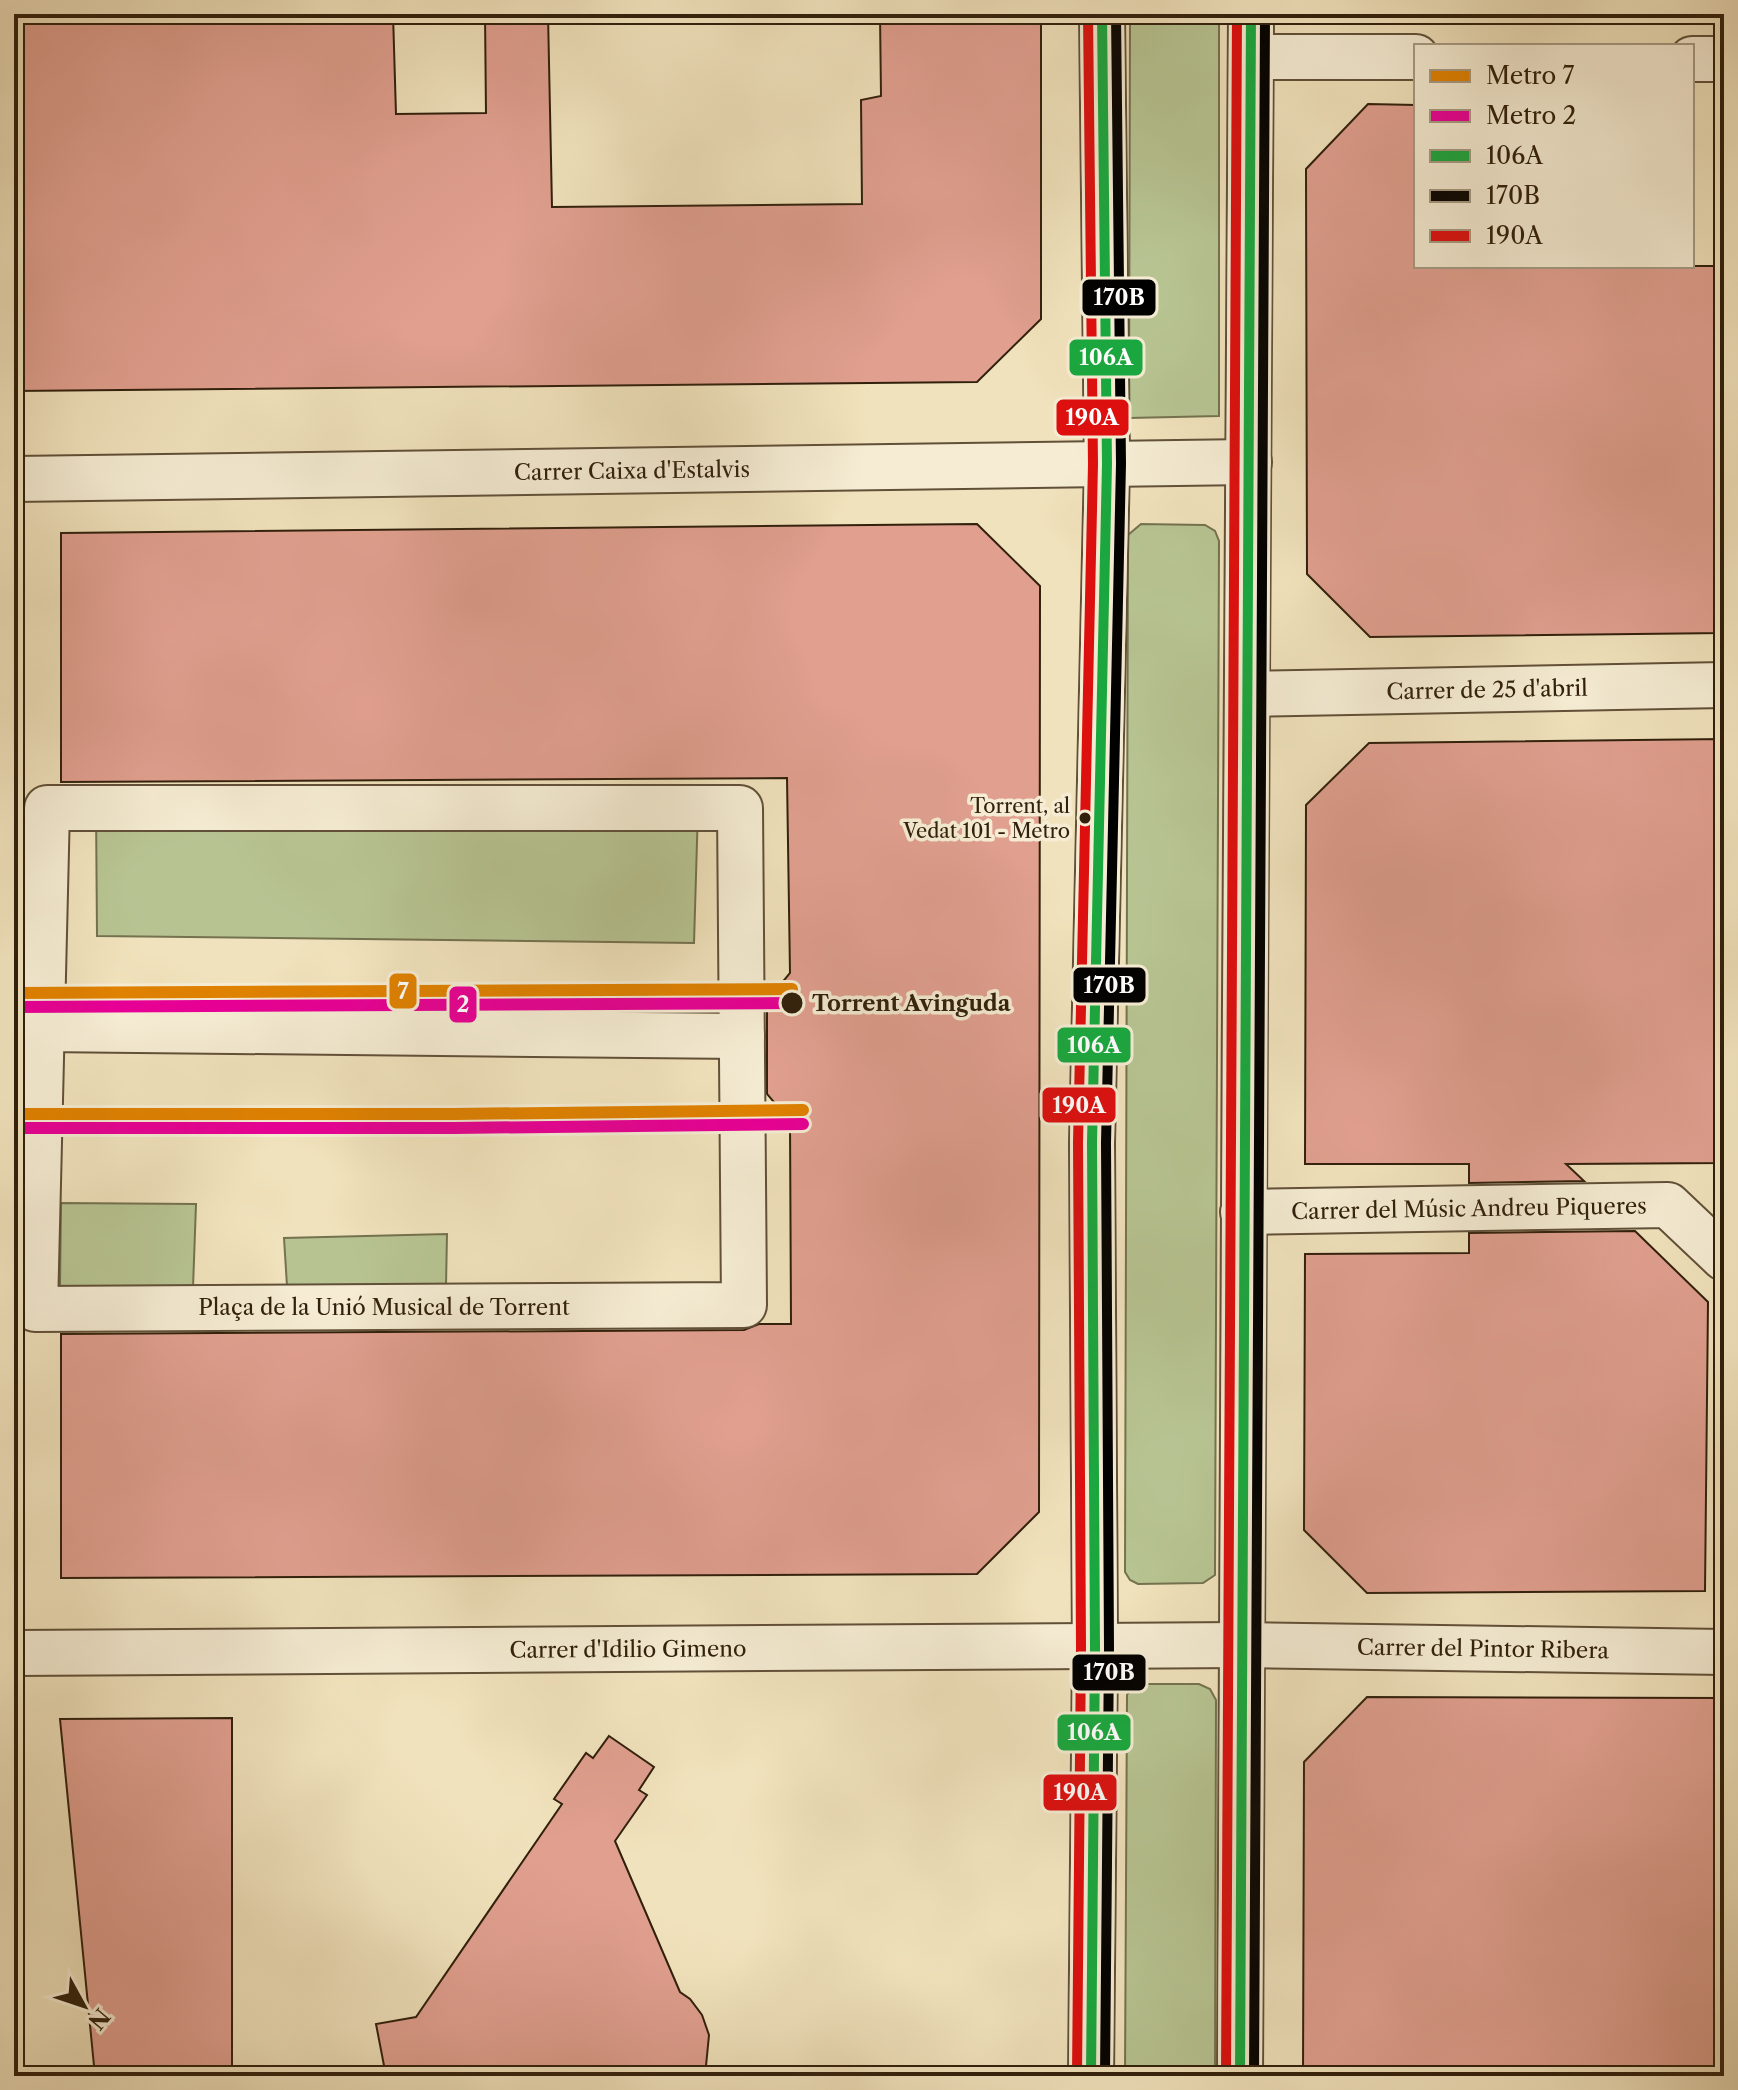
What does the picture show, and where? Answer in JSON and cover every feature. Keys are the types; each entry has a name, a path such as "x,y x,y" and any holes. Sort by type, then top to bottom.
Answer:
{"street":[{"path":"1091,2076 1095,1648 1092,1143 1107,464 1102,14"},
{"path":"1240,2076 1251,14"},
{"path":"1251,57 1414,57"},
{"path":"1694,59 1724,59"},
{"name":"Carrer Caixa d'Estalvis","path":"14,479 1249,462"},
{"name":"Carrer de 25 d'abril","path":"1249,694 1724,685"},
{"name":"Plaça de la Unió Musical de Torrent","path":"47,808 740,808 742,1036 744,1305 35,1309 47,808"},
{"path":"42,1029 742,1036"},
{"name":"Carrer del Músic Andreu Piqueres","path":"1243,1212 1668,1205 1724,1258"},
{"name":"Carrer d'Idilio Gimeno","path":"14,1653 1241,1645"},
{"name":"Carrer del Pintor Ribera","path":"1241,1645 1724,1652"}],"green space":[{"path":"1130,14 1219,14 1219,416 1129,418"},
{"path":"1141,524 1205,525 1215,531 1219,541 1215,1575 1203,1583 1138,1584 1130,1580 1125,1572 1128,535"},
{"path":"96,808 698,808 694,943 97,936"},
{"path":"61,1203 196,1204 193,1288 60,1286"},
{"path":"447,1234 446,1286 287,1286 284,1238"},
{"path":"1142,1684 1199,1684 1210,1689 1216,1700 1215,2076 1125,2076 1127,1695 1132,1687"}],"building":[{"path":"14,14 393,14 396,114 486,113 485,14 548,14 552,207 862,204 861,100 881,96 880,14 1041,14 1041,319 977,382 14,391"},
{"path":"1368,104 1414,105 1414,268 1724,266 1724,633 1370,637 1307,574 1306,169"},
{"path":"977,524 1040,586 1039,1512 977,1574 61,1578 61,1334 744,1330 759,1324 791,1324 790,1121 767,1094 767,1001 790,973 787,778 61,782 61,533"},
{"path":"1724,739 1724,1163 1566,1164 1584,1181 1469,1183 1469,1164 1305,1164 1306,805 1369,743"},
{"path":"1635,1231 1708,1302 1705,1591 1367,1593 1304,1530 1305,1254 1469,1253 1469,1233"},
{"path":"1367,1697 1724,1698 1724,2076 1303,2076 1304,1762"},
{"path":"232,1718 232,2076 95,2076 60,1719"},
{"path":"609,1736 654,1767 639,1790 647,1795 615,1841 680,1992 702,2015 709,2035 705,2076 386,2076 376,2024 416,2017 562,1804 554,1799 586,1753 593,1758"}],"metro line":[{"name":"7","path":"14,993 792,989"},
{"name":"2","path":"14,1007 792,1003"},
{"name":"7","path":"14,1114 803,1110"},
{"name":"2","path":"14,1128 803,1124"}],"transit line":[{"name":"190A","path":"1077,2076 1081,1648 1078,1143 1093,464 1088,14"},
{"name":"106A","path":"1091,2076 1095,1648 1092,1143 1107,464 1102,14"},
{"name":"170B","path":"1105,2076 1109,1648 1106,1143 1121,464 1116,14"},
{"name":"190A","path":"1226,2076 1237,14"},
{"name":"106A","path":"1240,2076 1251,14"},
{"name":"170B","path":"1254,2076 1265,14"}],"place":[{"name":"Torrent, al Vedat 101 - Metro","path":"1085,818"},
{"name":"Torrent Avinguda","path":"792,1003"}]}
